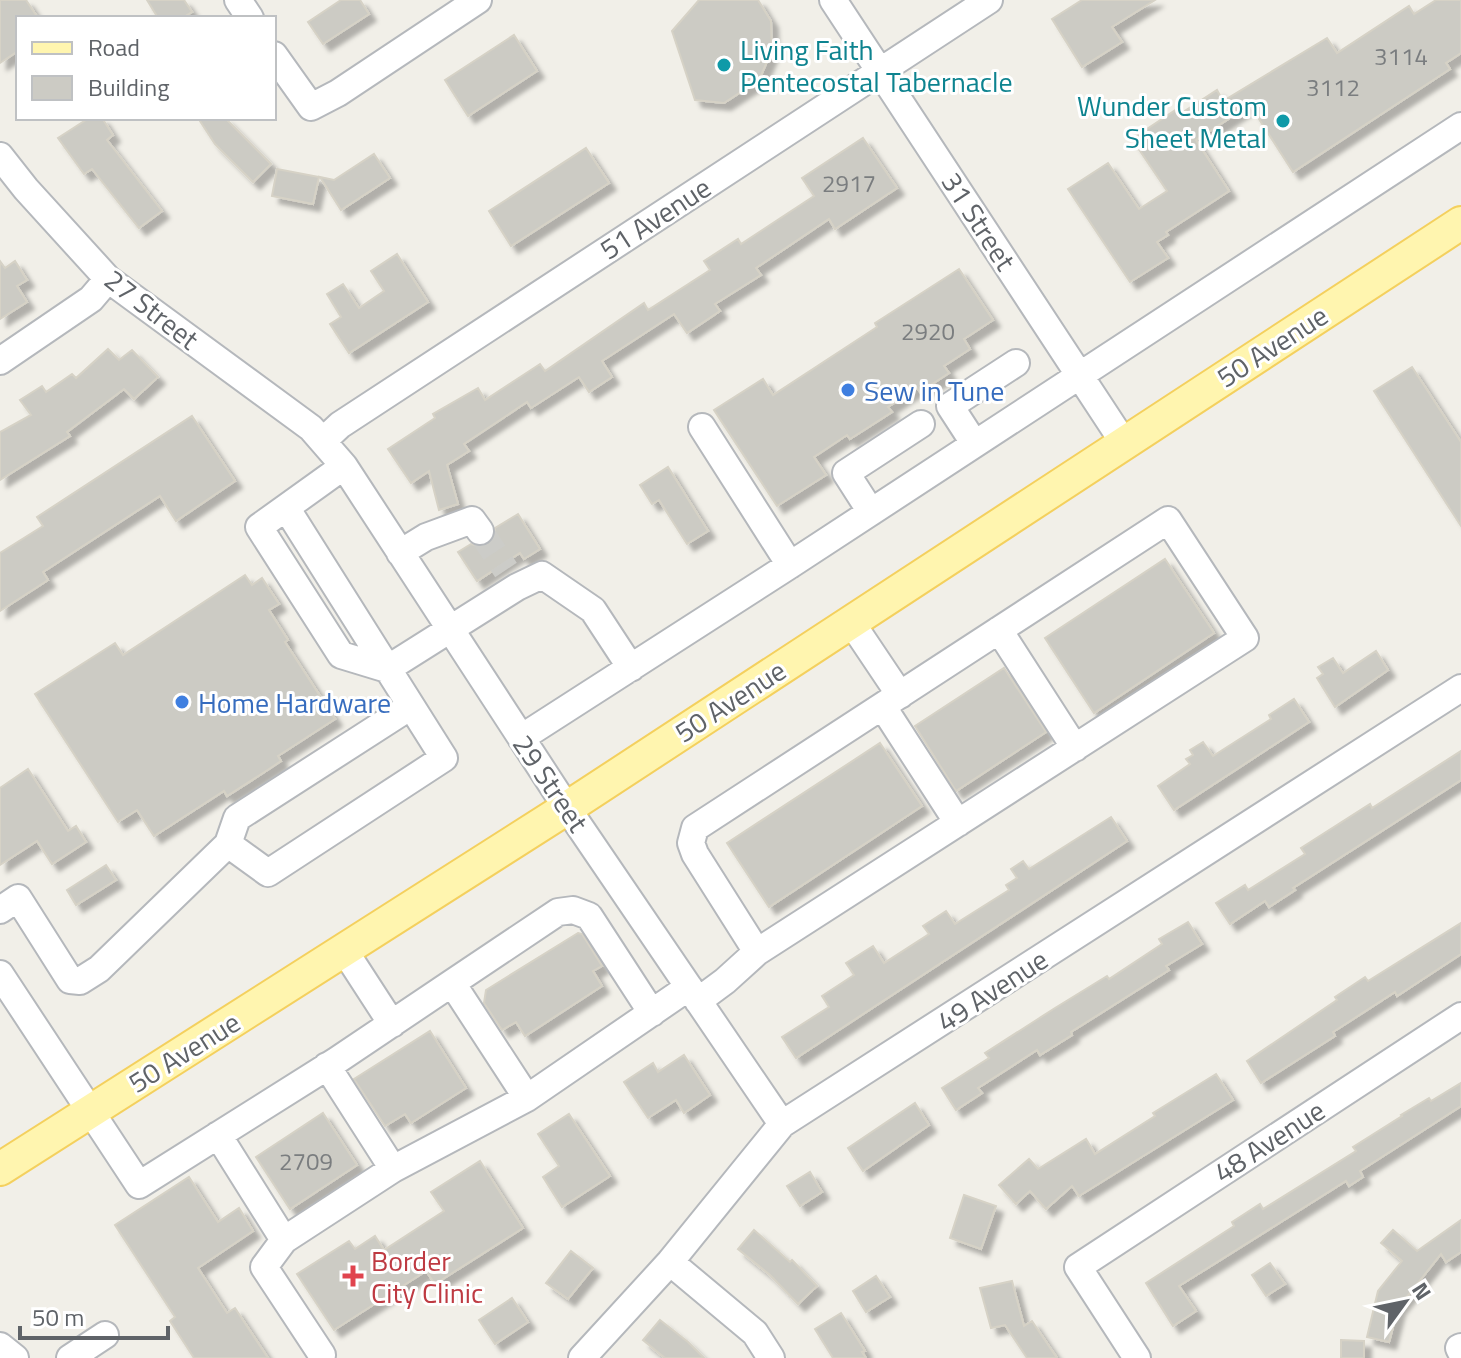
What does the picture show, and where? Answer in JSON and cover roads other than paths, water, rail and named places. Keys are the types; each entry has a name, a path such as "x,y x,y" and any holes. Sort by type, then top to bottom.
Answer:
{"main road":[{"name":"50 Avenue","path":"0,1169 567,808 1124,443 1459,229"}],"street":[{"path":"276,58 311,107 338,93 478,0"},
{"name":"31 Street","path":"833,0 1124,443"},
{"name":"51 Avenue","path":"324,440 340,425 989,0"},
{"path":"521,738 1461,126"},
{"name":"27 Street","path":"0,156 108,279 324,440"},
{"path":"0,361 91,299 108,279"},
{"path":"974,443 950,406 1016,363"},
{"path":"871,512 846,473 921,424"},
{"path":"702,427 790,565"},
{"name":"29 Street","path":"324,440 567,808 782,1124"},
{"path":"228,844 268,873 444,758 287,509 344,466"},
{"path":"400,553 426,537 472,520 480,531"},
{"path":"322,1355 264,1267 284,1240 393,1169 527,1098 652,1013 725,981 757,952 1245,638 1168,520 695,828 691,843 695,854 757,952"},
{"path":"387,669 450,629 512,578 542,575 593,610 631,668"},
{"path":"851,622 958,823"},
{"path":"999,630 1075,748"},
{"name":"49 Avenue","path":"582,1358 670,1262 782,1124 1461,688"},
{"path":"0,910 18,898 70,980 80,981 99,969 228,844 237,818 411,706"},
{"path":"0,974 139,1185 392,1024 558,912 573,910 589,916 652,1013"},
{"path":"344,950 392,1024"},
{"path":"452,983 527,1098"},
{"name":"48 Avenue","path":"1137,1358 1078,1267 1461,1016"},
{"path":"327,1066 393,1169"},
{"path":"218,1135 284,1240"},
{"path":"670,1262 755,1333 771,1358"},
{"path":"70,1358 105,1335"},
{"path":"0,1346 15,1358"}],"tunnel":[{"path":"480,531 506,570"}],"place":[{"name":"Living Faith Pentecostal Tabernacle","path":"724,65"},
{"name":"Wunder Custom Sheet Metal","path":"1283,121"},
{"name":"Sew in Tune","path":"848,390"},
{"name":"Home Hardware","path":"182,702"},
{"name":"Border City Clinic","path":"353,1276"}]}
